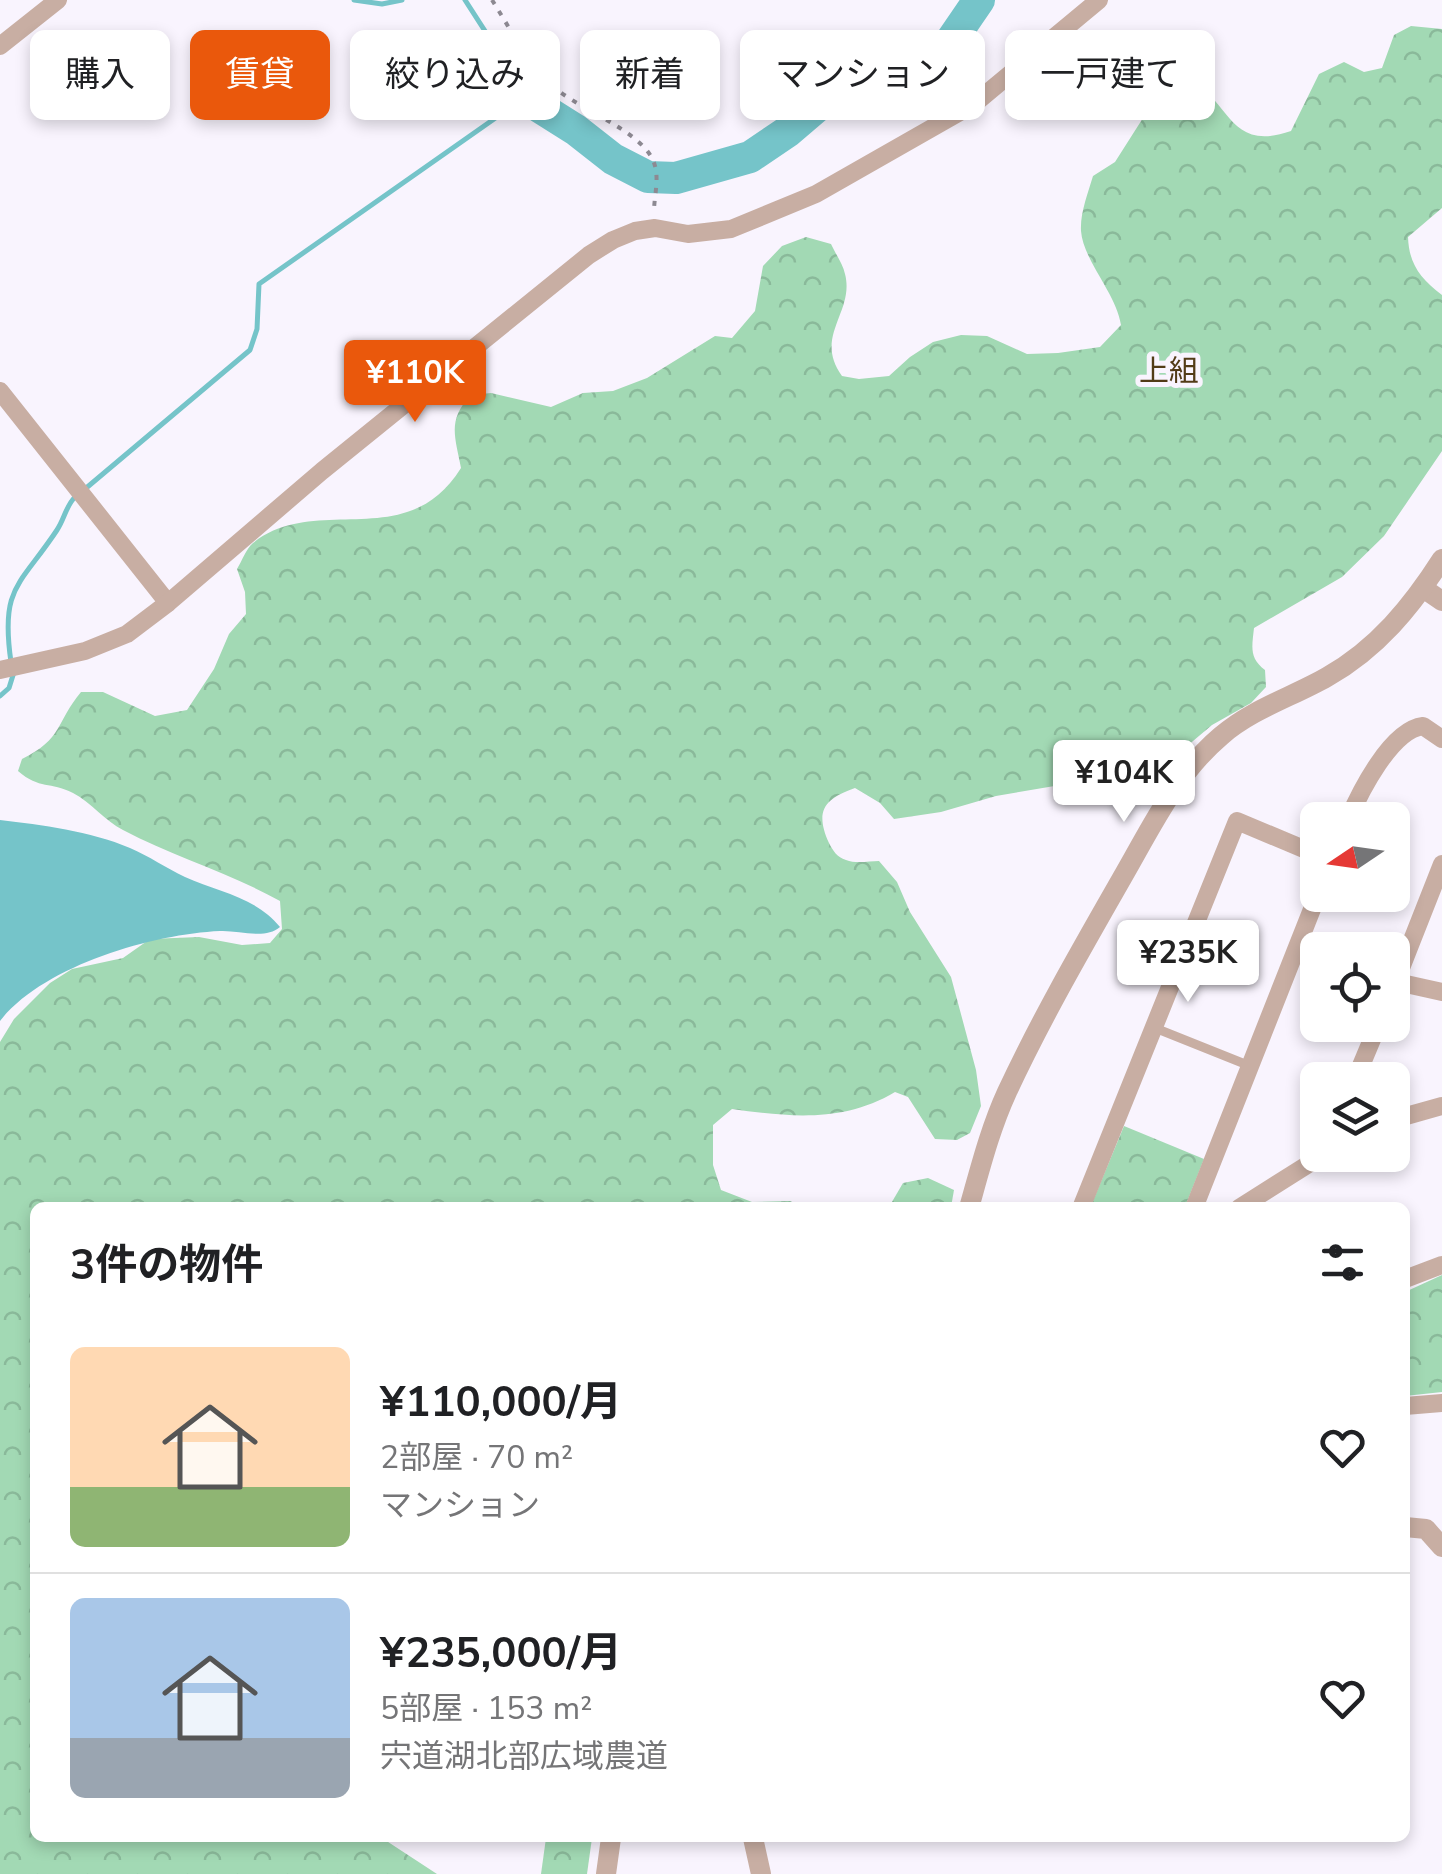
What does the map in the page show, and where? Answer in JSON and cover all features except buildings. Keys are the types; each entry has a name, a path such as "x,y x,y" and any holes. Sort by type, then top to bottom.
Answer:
{"street":[{"path":"0,46 58,0"},
{"path":"0,670 85,650 126,634 392,413 613,240 655,228 688,234 731,229 816,194 974,104 1099,0"},
{"path":"0,391 168,603"},
{"path":"971,1202 1006,1094 1172,792 1199,756 1225,732 1355,658 1401,618 1442,558"},
{"path":"1423,588 1442,601"},
{"path":"1357,802 1372,770 1408,732 1424,726 1442,739"},
{"path":"1083,1202 1237,821 1300,847"},
{"path":"1410,945 1442,864"},
{"path":"1196,1202 1311,912"},
{"path":"1410,988 1442,992"},
{"path":"1410,1115 1442,1106"},
{"path":"1248,1202 1300,1169"},
{"path":"1410,1277 1442,1265"},
{"path":"1410,1406 1442,1404"},
{"path":"1410,1527 1426,1529 1442,1547"},
{"path":"606,1874 610,1842"},
{"path":"754,1842 761,1874"}],"lane":[{"path":"1293,956 1300,959"},
{"path":"1154,1028 1250,1066"}],"path":[{"path":"492,0 542,77 564,98 636,140 651,155 656,169 656,192"}],"green space":[{"path":"1411,26 1442,29 1442,208 1408,237 1417,270 1442,295 1442,451 1384,536 1342,577 1254,628 1253,652 1265,670 1266,687 1251,703 1212,725 1161,768 996,796 941,812 894,819 880,803 855,788 835,797 825,808 823,823 834,851 850,861 879,861 897,882 910,912 951,977 976,1070 981,1106 970,1133 957,1140 935,1139 908,1097 895,1092 836,1113 795,1115 732,1109 713,1125 713,1165 721,1190 752,1202 30,1202 30,1842 388,1842 437,1874 0,1874 0,1042 14,1019 50,983 72,969 123,958 150,939 199,937 242,945 270,943 282,929 280,901 123,830 73,793 33,781 18,771 22,759 52,737 81,692 103,692 155,716 187,710 214,669 229,634 246,614 245,592 237,569 253,543 278,529 305,522 388,517 415,509 439,494 461,468 456,421 471,395 491,393 551,407 583,393 613,391 647,378 715,336 732,338 755,311 763,266 782,246 806,237 831,244 845,274 845,300 832,349 842,376 889,376 933,342 961,335 987,336 1027,354 1100,347 1121,325 1083,242 1083,210 1093,176 1115,162 1142,120 1215,120 1215,101 1242,129 1270,136 1291,131 1319,74 1344,62 1364,72 1382,68 1394,35"},
{"path":"1124,1126 1204,1159 1187,1202 1092,1202"},
{"path":"928,1178 954,1190 952,1202 892,1202 903,1183"},
{"path":"1442,1275 1442,1392 1410,1395 1410,1290"},
{"path":"545,1842 591,1842 587,1874 541,1874"}],"water":[{"path":"0,820 66,829 115,842 185,877 248,902 280,927 259,934 193,933 101,956 43,984 0,1021"}],"waterway":[{"path":"354,0 382,4 402,0"},
{"path":"85,489 250,350 257,329 259,284 504,112 530,101 465,0"},
{"path":"560,120 613,159 648,177 676,178 750,157 828,97 903,86 940,57 979,0"},
{"path":"11,662 8,617 16,588 76,496"},
{"path":"0,696 9,688 14,672"}],"district":[{"name":"上組","path":"1169,371"}]}
